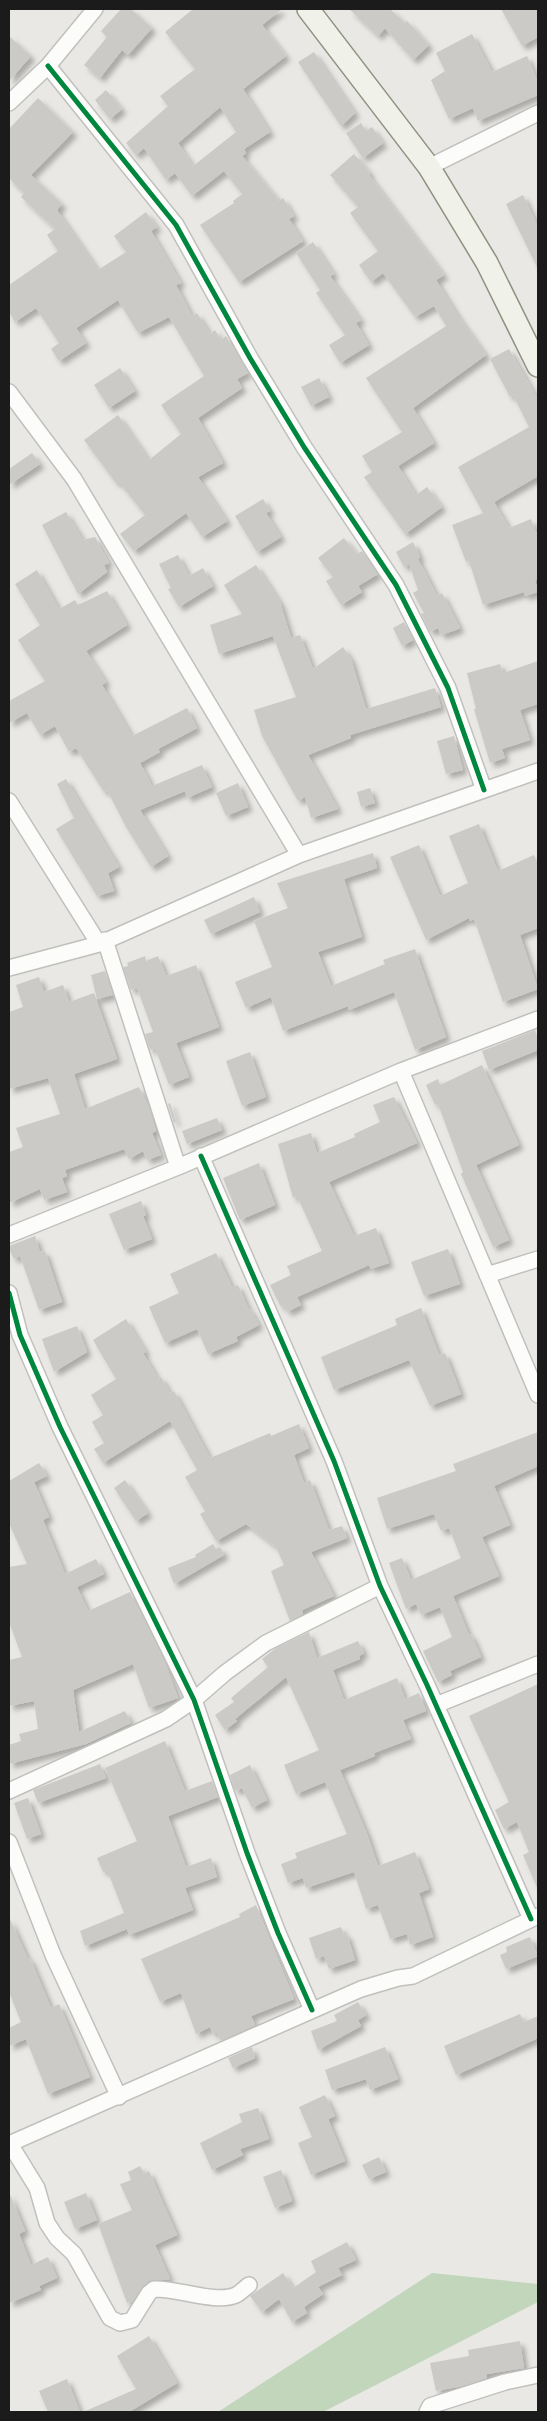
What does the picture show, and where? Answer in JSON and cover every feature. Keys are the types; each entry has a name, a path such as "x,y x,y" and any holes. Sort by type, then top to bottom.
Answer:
{"street":[{"path":"9,103 48,66 95,9"},
{"path":"308,9 429,167 487,264 538,366"},
{"path":"48,66 176,226 250,358 304,447 396,585 448,688 484,790"},
{"path":"429,167 538,113"},
{"path":"9,392 74,479 299,855"},
{"path":"9,968 102,942 299,855 538,771"},
{"path":"9,801 102,942 178,1167"},
{"path":"9,1235 178,1167 401,1071 538,1019"},
{"path":"401,1071 538,1395"},
{"path":"201,1156 334,1461 380,1586 535,1918 413,1976 398,1978 361,1989 9,2144 37,2188 47,2223 57,2238 74,2254 110,2318 120,2322 132,2320 148,2293 154,2289 178,2290 222,2297 236,2295 249,2285"},
{"path":"488,1275 538,1259"},
{"path":"9,1293 20,1335 60,1427 194,1700 250,1862 278,1933 312,2010"},
{"path":"9,1791 166,1719 194,1700 225,1673 266,1643 380,1586"},
{"path":"436,1705 538,1664"},
{"path":"10,1852 53,1955 119,2097"},
{"path":"427,2412 430,2406 505,2382 538,2375"}],"green space":[{"path":"432,2273 538,2284 538,2302 323,2412 218,2412"}],"building":[{"path":"121,9 131,9 152,28 128,55 122,50 100,78 84,65 107,37 101,31"},
{"path":"193,9 282,9 262,25 286,56 243,89 270,132 244,149 246,153 242,156 279,201 283,198 294,216 289,219 303,241 239,282 200,225 234,203 233,201 242,194 224,171 192,196 175,173 166,180 144,148 136,155 126,143 168,106 160,96 195,69 165,32","holes":["220,107 236,132 193,166 178,143"]},
{"path":"349,9 390,9 405,23 407,21 429,45 413,60 385,28 378,36"},
{"path":"501,9 538,9 538,37 522,46"},
{"path":"472,34 492,72 527,56 538,82 538,95 478,121 473,108 449,119 431,80 445,71 436,53"},
{"path":"9,36 31,56 9,81"},
{"path":"314,52 355,113 341,126 298,62"},
{"path":"106,90 122,109 110,119 95,100"},
{"path":"38,98 73,132 31,175 62,204 57,210 98,270 126,252 114,236 146,212 157,227 151,231 181,283 176,285 192,316 197,313 210,334 215,330 221,340 226,336 248,373 237,379 242,388 198,418 223,463 198,477 227,521 202,537 186,513 134,551 120,534 145,515 118,481 116,483 84,440 118,415 149,460 181,434 161,405 204,376 169,317 138,333 118,300 76,328 86,343 59,361 51,349 59,343 36,308 15,322 9,312 9,285 58,251 47,235 55,229 21,197 24,193 9,178 9,129"},
{"path":"361,123 366,131 372,127 383,143 363,158 346,133"},
{"path":"354,154 444,275 436,280 458,316 486,355 413,408 434,443 398,466 416,495 427,487 442,507 405,534 364,477 372,472 362,456 402,432 366,378 446,326 434,306 415,317 383,273 371,282 359,265 378,251 350,213 358,207 330,175"},
{"path":"523,195 538,227 538,269 506,204"},
{"path":"313,242 334,274 330,276 361,320 356,323 369,345 340,363 329,345 345,335 316,293 320,290 296,253"},
{"path":"509,349 538,400 538,476 494,502 509,528 531,519 538,537 538,579 535,580 538,592 525,596 524,592 483,605 469,561 466,562 452,525 483,513 458,467 529,427 513,395 510,397 490,359"},
{"path":"120,368 135,391 109,408 94,385"},
{"path":"319,378 329,397 311,406 301,387"},
{"path":"32,453 40,464 9,485 9,469"},
{"path":"263,499 270,511 266,513 281,537 257,552 235,516"},
{"path":"66,512 83,540 95,537 109,563 104,565 107,572 78,594 42,525"},
{"path":"344,538 357,554 362,551 378,574 358,586 362,592 341,605 326,581 333,577 318,558"},
{"path":"413,542 420,557 418,559 437,596 442,593 460,628 441,635 438,628 430,632 421,614 424,613 413,593 418,590 409,564 404,567 396,552"},
{"path":"178,555 189,576 203,568 213,586 179,607 168,589 171,588 159,564"},
{"path":"256,565 280,602 291,638 300,635 313,669 343,647 351,659 366,709 435,688 441,707 350,735 351,738 308,755 338,809 311,818 305,797 298,801 262,736 254,710 296,697 273,636 219,654 210,625 242,614 224,585"},
{"path":"37,570 59,609 75,600 78,605 107,591 127,625 86,651 106,682 102,685 132,736 187,708 197,728 158,749 160,752 140,763 152,786 202,765 212,787 187,798 185,791 140,810 168,856 151,867 126,827 107,790 104,792 76,748 69,752 55,726 40,735 27,713 9,723 9,701 45,681 18,640 40,625 15,584"},
{"path":"404,622 413,640 402,646 393,628"},
{"path":"538,661 538,704 520,710 530,740 502,749 505,758 490,763 474,709 476,709 467,673 500,664 503,673"},
{"path":"454,736 463,770 446,774 437,741"},
{"path":"66,779 119,867 108,873 114,891 97,896 56,829 74,818 57,784"},
{"path":"238,783 248,807 226,816 216,793"},
{"path":"370,788 375,803 361,807 357,792"},
{"path":"479,824 498,871 534,855 538,864 538,928 520,935 538,989 503,1002 474,919 470,921 469,918 426,940 390,857 419,845 440,896 468,883 449,836"},
{"path":"373,853 377,868 344,879 362,937 318,952 331,986 385,964 383,960 415,949 446,1037 415,1050 394,992 349,1010 348,1006 283,1031 271,997 246,1008 235,982 272,967 254,921 288,908 277,883"},
{"path":"254,897 260,912 211,934 204,920"},
{"path":"145,956 146,961 158,956 166,976 196,965 219,1027 176,1043 189,1077 169,1085 155,1048 150,1050 145,1034 153,1032 137,988 131,990 123,967 128,966 127,963"},
{"path":"105,971 113,995 97,999 91,975"},
{"path":"39,977 44,992 63,985 69,1002 94,993 117,1059 74,1074 85,1109 139,1087 150,1110 156,1131 152,1133 161,1155 147,1160 143,1151 129,1159 124,1149 65,1170 67,1176 62,1178 67,1192 44,1200 40,1189 9,1203 9,1152 23,1147 16,1128 60,1114 48,1078 9,1089 9,1012 23,1007 16,985"},
{"path":"535,1030 538,1039 538,1050 489,1070 482,1051"},
{"path":"250,1052 266,1097 242,1106 226,1061"},
{"path":"482,1065 519,1145 476,1165 509,1240 493,1247 461,1174 463,1172 438,1104 435,1105 426,1085 438,1079 440,1085"},
{"path":"394,1097 417,1143 329,1182 354,1236 376,1228 389,1263 371,1269 369,1265 297,1297 301,1305 287,1312 284,1305 281,1307 270,1285 291,1275 287,1266 322,1251 297,1196 293,1198 278,1144 311,1133 317,1153 355,1137 354,1134 380,1122 373,1105"},
{"path":"170,1103 176,1122 174,1123 168,1104"},
{"path":"217,1118 222,1130 187,1144 182,1131"},
{"path":"259,1163 275,1205 240,1220 223,1178"},
{"path":"141,1201 146,1215 143,1216 152,1239 124,1250 109,1214"},
{"path":"35,1236 40,1252 45,1251 62,1302 39,1310 20,1256 14,1259 9,1249 9,1246"},
{"path":"448,1249 460,1284 424,1296 411,1262"},
{"path":"216,1253 232,1287 238,1285 249,1310 259,1325 236,1337 238,1341 208,1354 197,1329 165,1343 149,1307 179,1293 170,1274"},
{"path":"421,1308 439,1355 445,1353 461,1394 430,1406 409,1360 334,1390 321,1357 397,1325 395,1319"},
{"path":"126,1319 146,1352 143,1353 158,1379 161,1377 170,1393 174,1391 210,1458 270,1433 271,1436 299,1424 309,1448 294,1455 304,1483 310,1480 329,1530 342,1526 347,1538 311,1552 334,1596 302,1610 303,1614 290,1621 271,1571 284,1565 276,1547 246,1524 216,1541 200,1514 205,1511 185,1477 197,1470 170,1421 103,1463 94,1449 104,1443 92,1422 103,1415 91,1395 116,1379 93,1340"},
{"path":"77,1326 87,1352 54,1372 42,1339"},
{"path":"538,1432 538,1466 494,1486 510,1525 482,1537 499,1576 453,1596 469,1635 471,1634 481,1657 450,1671 452,1675 438,1682 423,1651 452,1637 440,1607 421,1615 416,1604 406,1609 389,1563 402,1558 411,1580 461,1558 449,1528 441,1531 434,1514 387,1529 377,1498 456,1471 453,1464"},
{"path":"39,1463 47,1476 34,1482 49,1517 43,1520 65,1574 96,1559 104,1574 77,1587 88,1611 130,1592 166,1665 178,1698 149,1708 133,1664 73,1690 79,1732 125,1711 131,1723 86,1744 9,1764 9,1745 21,1741 19,1734 38,1729 34,1701 9,1706 9,1660 22,1657 9,1622 9,1567 27,1564 9,1523 9,1481"},
{"path":"125,1480 148,1513 136,1521 114,1488"},
{"path":"213,1544 216,1549 220,1547 224,1555 174,1584 168,1568 196,1557 195,1555"},
{"path":"309,1632 317,1658 358,1641 364,1653 359,1656 360,1659 333,1670 344,1700 397,1678 405,1699 419,1693 426,1711 403,1720 411,1739 374,1753 375,1756 340,1770 367,1834 378,1866 415,1852 429,1889 419,1893 433,1937 410,1945 407,1934 390,1939 378,1905 366,1909 354,1872 306,1888 303,1878 288,1883 281,1864 297,1858 295,1853 347,1834 325,1782 296,1794 284,1765 319,1750 286,1677 235,1719 237,1721 225,1730 215,1715 234,1702 231,1698 268,1667 262,1659 276,1648"},
{"path":"538,1684 538,1890 523,1855 529,1852 517,1822 504,1829 495,1810 509,1802 469,1716"},
{"path":"165,1741 185,1791 212,1781 218,1797 168,1816 186,1867 211,1858 217,1877 185,1888 193,1910 129,1935 127,1929 85,1946 80,1931 124,1913 107,1870 103,1872 97,1858 137,1841 105,1768"},
{"path":"100,1764 106,1778 38,1803 33,1790"},
{"path":"250,1765 267,1800 252,1808 242,1788 235,1791 230,1775"},
{"path":"28,1798 41,1834 27,1839 14,1803"},
{"path":"256,1905 294,1999 251,2016 255,2025 221,2041 217,2032 213,2034 210,2027 196,2034 181,1993 160,2002 141,1959 240,1917 239,1914"},
{"path":"9,1917 28,1959 30,1958 51,2008 59,2004 90,2077 48,2094 26,2039 9,2046 9,2028 21,2022 9,1992"},
{"path":"341,1927 344,1935 347,1934 355,1960 329,1969 324,1956 316,1959 309,1938"},
{"path":"530,1937 538,1956 506,1969 500,1955 507,1952 506,1947"},
{"path":"358,2002 366,2015 358,2020 361,2026 318,2050 311,2031 337,2021 334,2015"},
{"path":"520,2014 524,2022 538,2016 538,2038 456,2075 444,2046"},
{"path":"252,2047 255,2058 233,2068 228,2058"},
{"path":"385,2047 398,2079 370,2090 366,2079 332,2090 325,2070"},
{"path":"325,2095 335,2116 328,2119 345,2161 311,2175 298,2143 312,2137 299,2107"},
{"path":"258,2108 269,2139 240,2149 243,2155 212,2170 200,2143 242,2122 239,2114"},
{"path":"379,2157 386,2172 369,2179 362,2165"},
{"path":"140,2166 144,2174 149,2171 177,2235 155,2245 170,2279 148,2282 133,2301 127,2303 98,2224 132,2210 120,2184 131,2180 128,2172"},
{"path":"281,2170 292,2201 275,2208 263,2177"},
{"path":"9,2192 25,2231 19,2234 31,2265 48,2257 57,2278 39,2286 41,2290 9,2303"},
{"path":"86,2193 97,2220 75,2229 64,2202"},
{"path":"347,2242 356,2260 338,2268 342,2275 318,2287 323,2294 304,2307 307,2313 292,2322 279,2299 262,2312 250,2296 283,2273 293,2288 316,2272 311,2261"},
{"path":"149,2336 177,2383 129,2412 83,2412 136,2389 117,2356"},
{"path":"520,2341 524,2368 487,2374 487,2378 463,2386 436,2391 430,2363 469,2356 468,2350"},
{"path":"67,2379 80,2412 48,2412 39,2391"}],"cycle path":[{"path":"48,66 176,225 250,358 304,447 396,585 448,688 484,790"},
{"path":"201,1156 334,1461 380,1586 427,1685 531,1919"},
{"path":"9,1293 20,1335 60,1427 194,1700 247,1853 278,1933 312,2010"}]}
